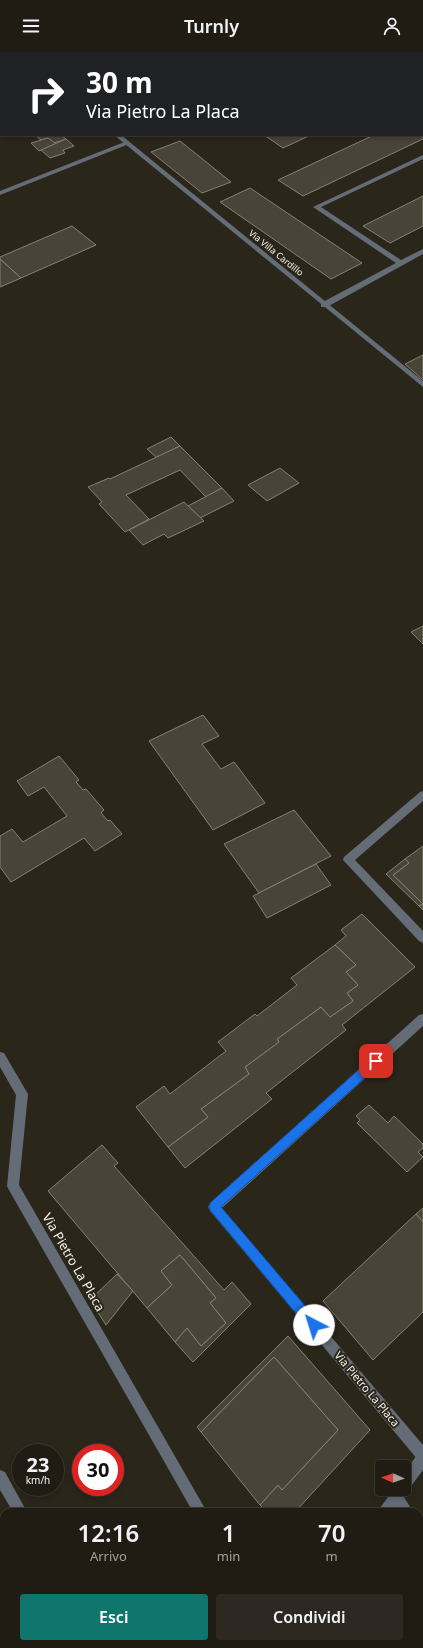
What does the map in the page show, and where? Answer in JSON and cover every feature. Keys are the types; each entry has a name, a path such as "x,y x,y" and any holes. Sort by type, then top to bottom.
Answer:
{"street":[{"name":"Via Villa Cardillo","path":"118,136 423,385"},
{"path":"0,193 127,143"},
{"path":"401,263 316,207 423,157"},
{"path":"324,305 423,251"},
{"path":"423,795 348,860 423,938"},
{"name":"Via Pietro La Placa","path":"423,1019 214,1207 423,1455"},
{"name":"Via Pietro La Placa","path":"0,1056 22,1094 13,1186 198,1508"},
{"path":"411,1476 423,1458"},
{"path":"0,1477 18,1508"},
{"path":"387,1508 397,1496"},
{"path":"402,1496 405,1508"}],"building":[{"path":"36,136 62,136 66,139 54,143 48,138 41,140"},
{"path":"265,136 309,136 283,148"},
{"path":"372,136 423,136 423,139 303,196 278,180"},
{"path":"48,138 56,144 39,151 31,143"},
{"path":"66,139 74,146 63,150 65,153 50,158 41,150"},
{"path":"180,141 231,182 202,193 151,152"},
{"path":"250,188 362,263 331,279 220,202"},
{"path":"423,196 423,226 390,243 363,226"},
{"path":"72,226 96,245 21,278 0,259 0,257"},
{"path":"0,259 21,278 0,287"},
{"path":"423,355 423,380 405,364"},
{"path":"171,437 180,446 157,458 147,449"},
{"path":"180,446 222,488 206,497 180,470 126,495 149,519 125,532 99,504 102,502 88,487 109,478 110,479"},
{"path":"280,468 299,483 267,501 248,485"},
{"path":"222,488 234,501 200,518 188,506"},
{"path":"184,502 204,521 168,538 164,534 143,545 129,530"},
{"path":"423,626 423,644 411,632"},
{"path":"203,715 219,736 202,744 221,769 234,762 265,803 213,830 149,741"},
{"path":"59,756 79,780 76,782 83,790 86,789 104,810 101,813 108,821 110,820 122,834 95,851 84,838 11,882 0,867 0,836 12,829 23,842 67,816 44,787 28,796 17,781"},
{"path":"294,810 331,856 259,893 224,844"},
{"path":"423,846 423,904 393,875 409,863 405,859"},
{"path":"405,859 409,863 393,875 423,904 419,906 386,874"},
{"path":"316,864 331,885 267,918 253,896"},
{"path":"423,904 423,910 419,906"},
{"path":"362,914 415,967 342,1025 346,1030 266,1093 272,1099 185,1168 168,1147 208,1117 201,1109 249,1074 245,1067 279,1042 277,1039 321,1007 330,1017 353,1001 347,993 358,985 346,972 356,965 335,945 346,936 341,930"},
{"path":"335,945 356,965 346,972 358,985 347,993 353,1001 330,1017 321,1007 277,1039 279,1042 245,1067 249,1074 201,1109 208,1117 168,1147 136,1107 164,1086 170,1094 226,1051 218,1042 255,1014 257,1016 297,985 291,978"},
{"path":"369,1105 388,1123 394,1116 423,1144 423,1148 418,1152 423,1157 407,1172 357,1123 360,1120 356,1116"},
{"path":"102,1145 118,1163 114,1166 224,1290 232,1282 251,1304 193,1362 175,1342 187,1328 201,1346 226,1323 210,1303 216,1298 180,1255 161,1271 172,1285 147,1308 48,1191"},
{"path":"423,1208 423,1222 416,1214"},
{"path":"416,1214 423,1222 423,1312 373,1360 323,1301"},
{"path":"180,1255 216,1298 210,1303 226,1323 201,1346 187,1328 175,1342 147,1308 172,1285 161,1271"},
{"path":"117,1274 133,1291 106,1325 90,1300"},
{"path":"288,1336 370,1430 299,1508 263,1508 260,1505 278,1485 282,1490 338,1430 274,1357 201,1432 197,1427"},
{"path":"274,1357 338,1430 282,1490 278,1485 260,1505 201,1432"}],"route":[{"path":"314,1325 214,1207 376,1061"}]}
